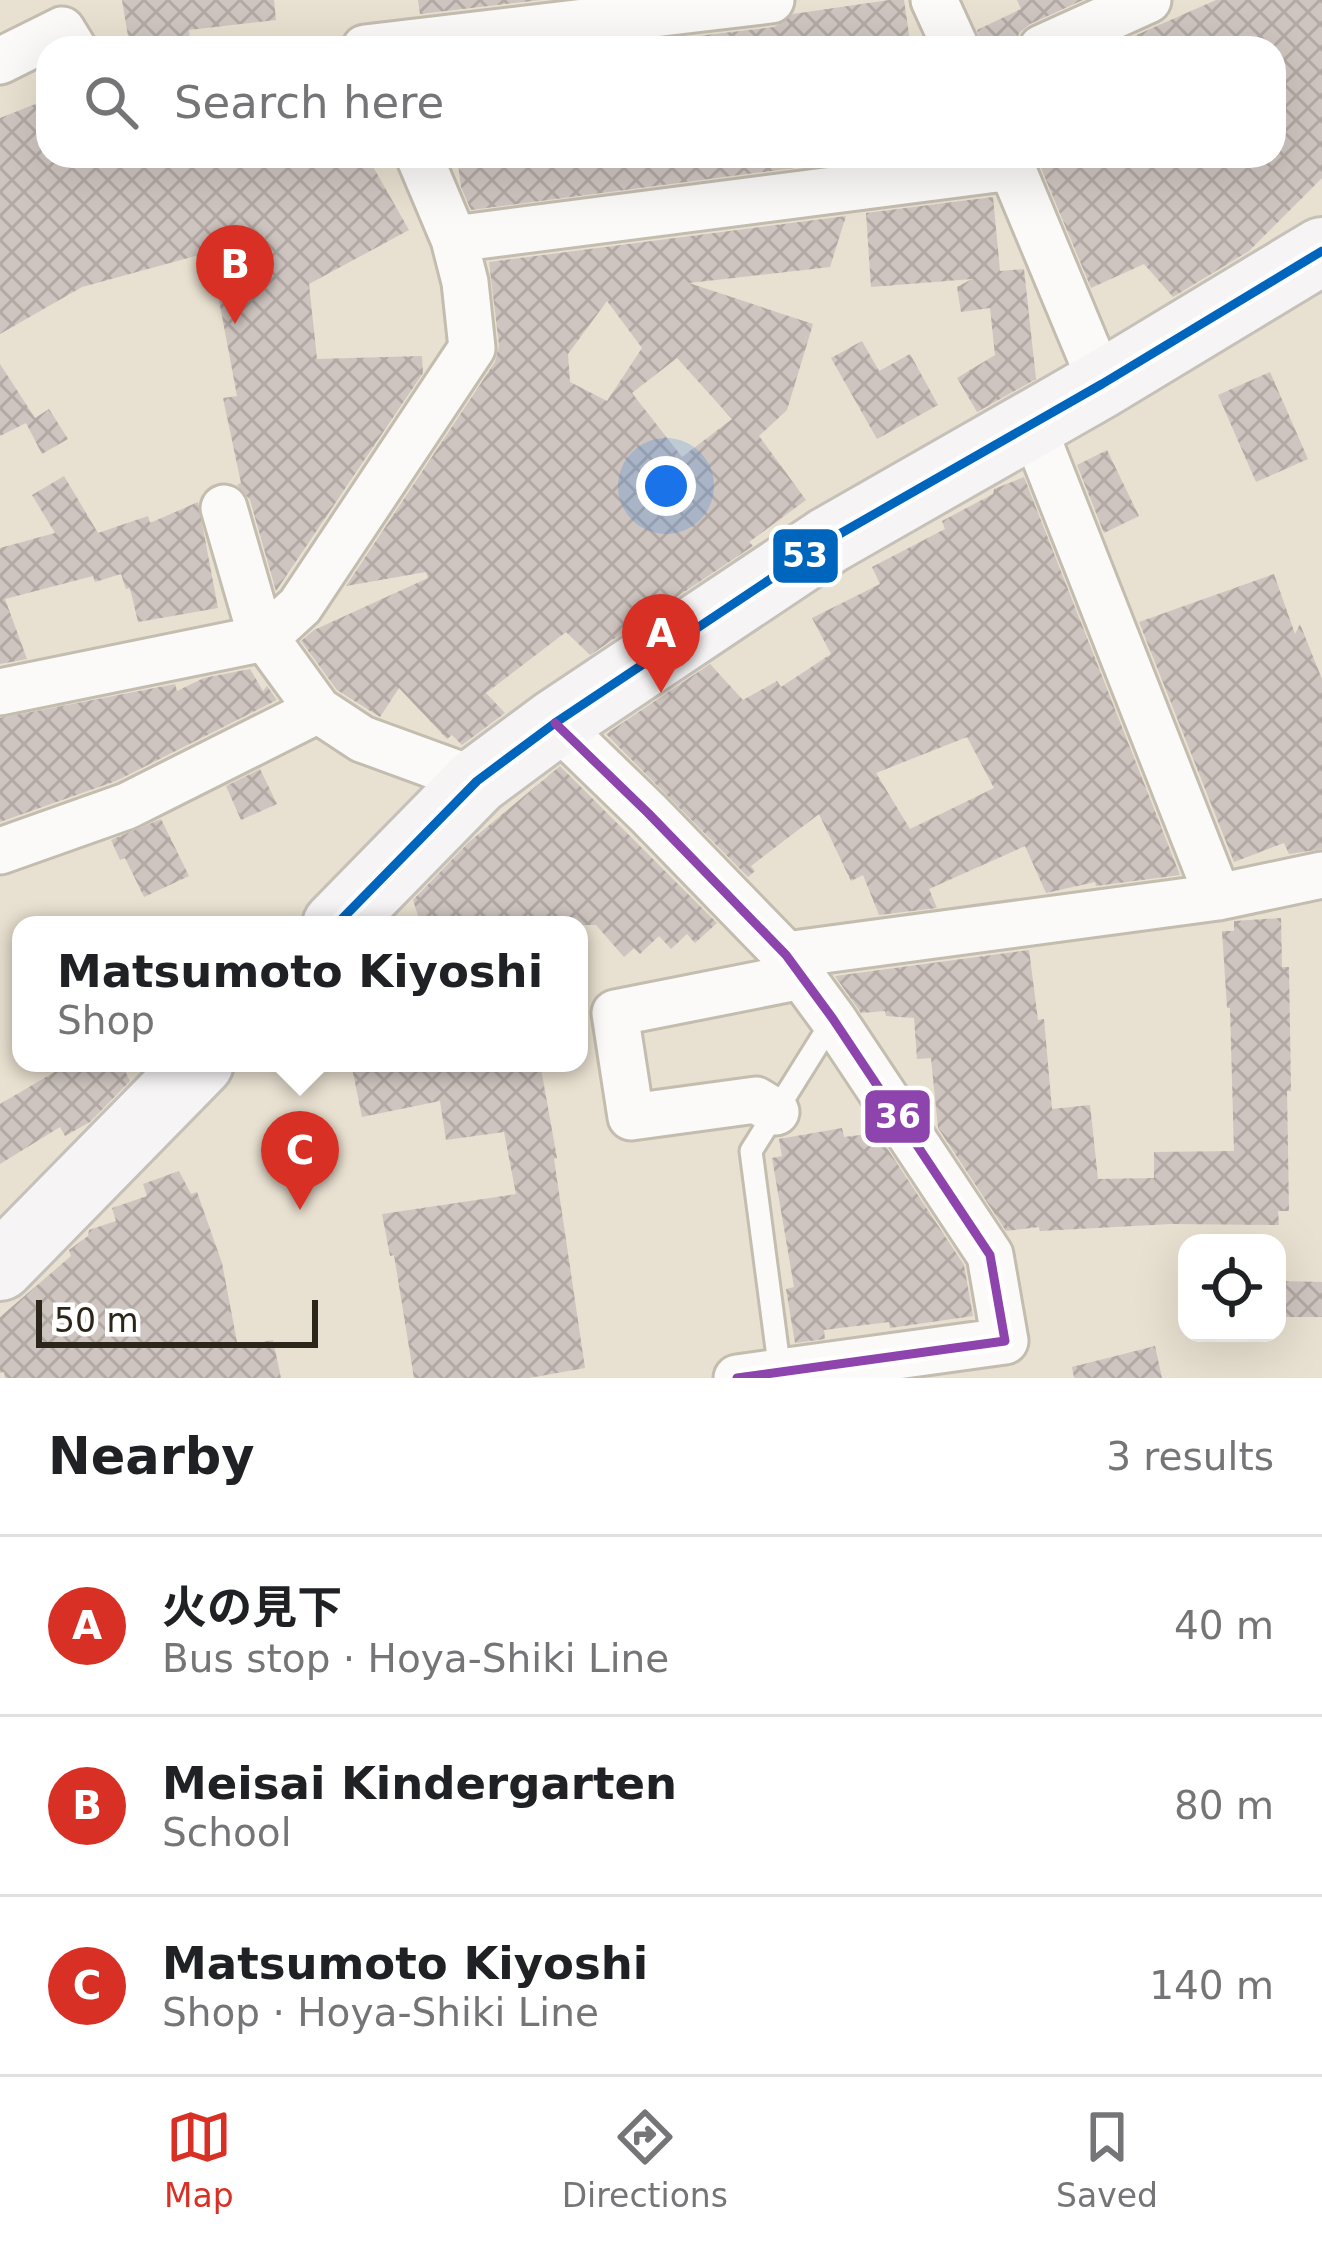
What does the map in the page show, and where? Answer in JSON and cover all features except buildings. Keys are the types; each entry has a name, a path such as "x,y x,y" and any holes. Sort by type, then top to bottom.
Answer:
{"main road":[{"path":"344,916 477,781 554,723 829,540 1102,384 1322,250"},
{"path":"0,1267 191,1072"}],"street":[{"path":"472,36 771,0"},
{"path":"934,0 950,36"},
{"path":"1068,36 1148,0"},
{"path":"0,61 36,43"},
{"path":"0,692 266,638 300,605 472,348 465,282 454,239 424,168"},
{"path":"454,239 966,168"},
{"path":"1012,168 1102,384"},
{"path":"1031,422 1218,898"},
{"path":"224,508 259,629 318,710 362,739 477,781"},
{"path":"0,851 127,806 318,710"},
{"path":"554,723 648,813 794,966 990,1256 1008,1360 758,1375"},
{"path":"776,1112 756,1100 631,1117 615,1013 794,966 1218,898 1322,875"}],"lane":[{"path":"758,1375 751,1151 833,1019"}],"transit line":[{"name":"53","path":"345,916 477,781 555,723 829,540 1322,251"},
{"name":"36","path":"555,723 786,955 990,1255 1005,1341 737,1378"}],"place":[{"name":"Meisai Kindergarten","path":"235,324"},
{"name":"火の見下","path":"661,693"},
{"name":"Matsumoto Kiyoshi","path":"300,1210"}]}
